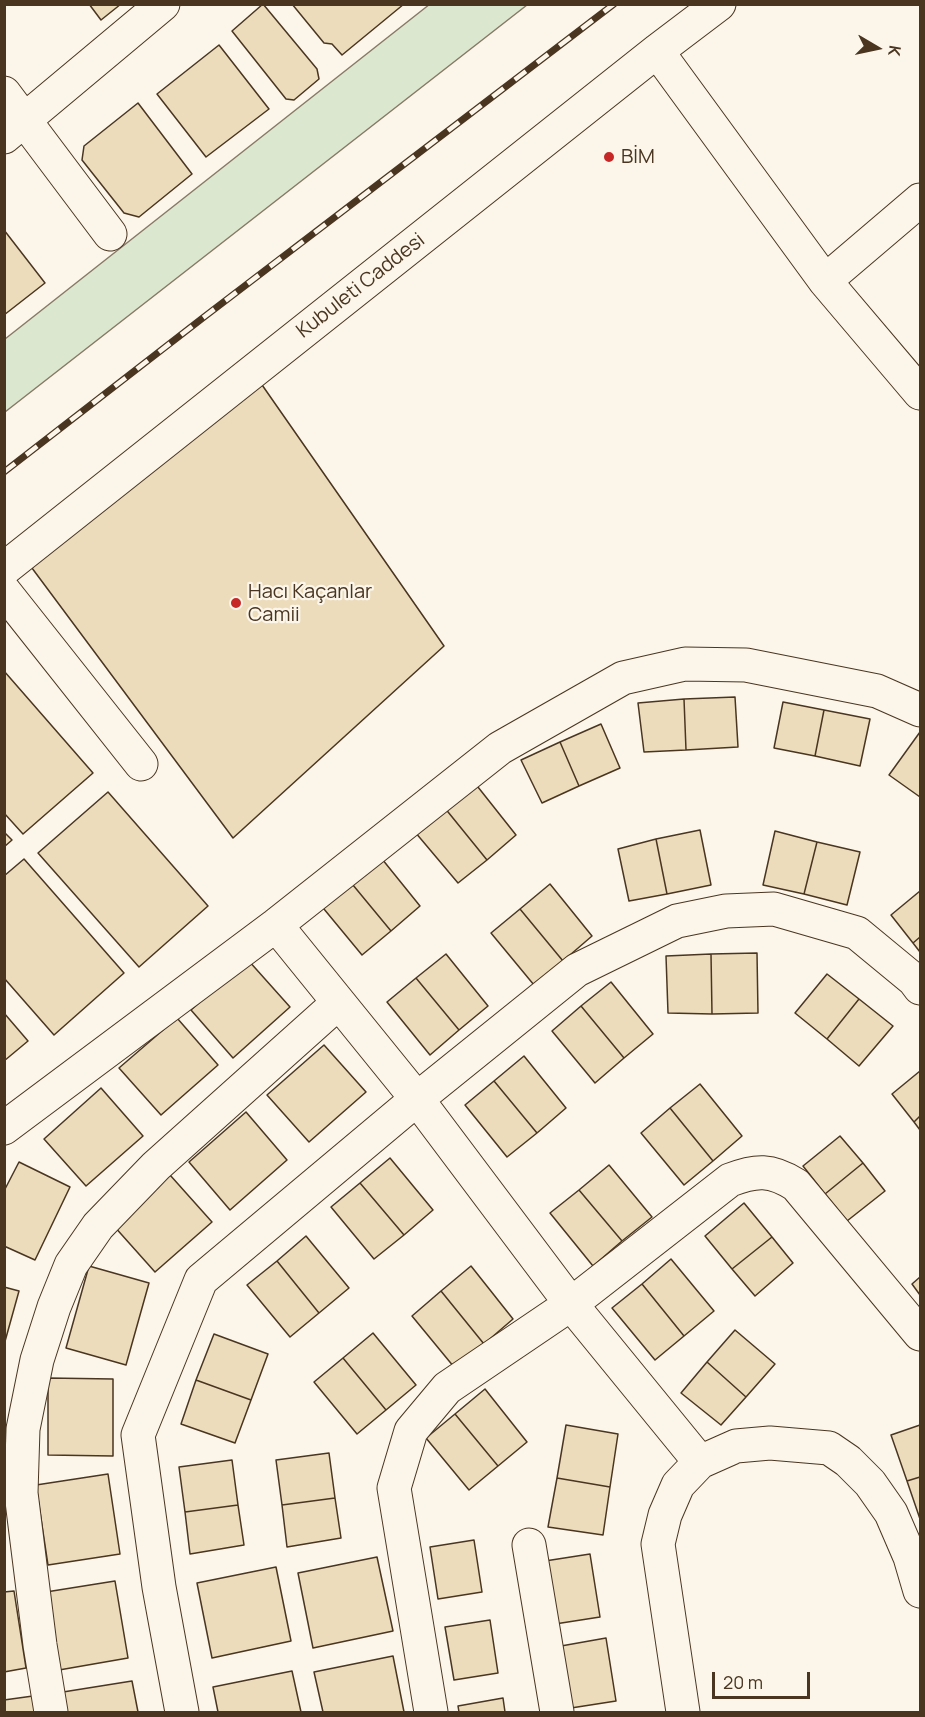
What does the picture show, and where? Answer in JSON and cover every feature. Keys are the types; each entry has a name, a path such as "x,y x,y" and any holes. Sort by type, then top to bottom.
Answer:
{"street":[{"path":"15,128 163,4"},
{"name":"Kubuleti Caddesi","path":"4,569 719,4"},
{"path":"657,51 825,281 921,393"},
{"path":"4,93 15,128 110,234"},
{"path":"825,281 921,200"},
{"path":"4,591 141,764"},
{"path":"4,1128 276,925 500,748 623,678 685,664 746,664 877,691 921,710"},
{"path":"182,1713 159,1587 138,1434 201,1280 417,1099 578,970 677,921 726,911 774,909 856,933 921,988"},
{"path":"276,925 417,1099 571,1304 700,1461"},
{"path":"51,1713 21,1493 23,1429 37,1360 54,1307 71,1265 98,1227 156,1166 338,1003"},
{"path":"431,1713 394,1488 411,1431 447,1388 571,1304 730,1180 761,1172 782,1176 796,1185 921,1334"},
{"path":"683,1713 658,1544 665,1515 678,1485 700,1461 736,1446 770,1443 829,1448 848,1461 870,1483 891,1513 910,1557 921,1591"},
{"path":"529,1545 557,1713"}],"green space":[{"path":"430,4 527,5 5,412 5,339"}],"building":[{"path":"89,4 121,4 101,20"},
{"path":"263,4 317,69 319,79 294,100 286,99 232,31"},
{"path":"292,4 404,4 342,55 332,44 324,43"},
{"path":"219,45 269,109 206,157 157,94"},
{"path":"138,103 192,174 139,217 124,213 82,160 84,146"},
{"path":"4,230 45,283 4,315"},
{"name":"Hacı Kaçanlar Camii","path":"260,382 444,646 233,838 26,560"},
{"path":"4,671 93,773 23,834 4,813"},
{"path":"735,697 738,747 686,750 684,699"},
{"path":"684,699 686,750 644,752 638,703"},
{"path":"783,702 824,710 815,756 774,748"},
{"path":"824,710 870,719 860,766 815,756"},
{"path":"601,724 620,768 579,786 560,742"},
{"path":"920,732 920,797 889,775"},
{"path":"560,742 579,786 542,803 521,760"},
{"path":"474,782 516,835 487,860 444,807"},
{"path":"108,792 208,906 139,967 38,853"},
{"path":"444,807 487,860 458,883 415,832"},
{"path":"700,830 711,885 667,894 656,839"},
{"path":"775,831 817,842 804,894 763,885"},
{"path":"4,832 12,840 4,847"},
{"path":"656,839 667,894 629,901 618,849"},
{"path":"817,842 860,852 847,905 804,894"},
{"path":"378,854 420,906 391,931 348,879"},
{"path":"24,859 124,973 54,1035 4,978 4,876"},
{"path":"348,879 391,931 362,955 319,903"},
{"path":"550,884 592,936 563,961 520,909"},
{"path":"920,891 920,937 913,943 891,915"},
{"path":"520,909 563,961 534,985 491,933"},
{"path":"920,937 920,952 913,943"},
{"path":"757,953 758,1013 712,1014 711,954"},
{"path":"446,954 488,1006 459,1030 416,978"},
{"path":"711,954 712,1014 668,1013 666,956"},
{"path":"248,960 290,1007 233,1058 191,1010"},
{"path":"827,974 859,999 827,1039 795,1013"},
{"path":"416,978 459,1030 430,1055 387,1002"},
{"path":"611,982 653,1034 624,1058 581,1006"},
{"path":"859,999 893,1026 859,1066 827,1039"},
{"path":"581,1006 624,1058 595,1083 552,1031"},
{"path":"4,1013 28,1041 4,1061"},
{"path":"177,1018 218,1065 161,1115 119,1068"},
{"path":"324,1045 366,1092 309,1142 267,1095"},
{"path":"524,1056 566,1108 537,1133 494,1081"},
{"path":"920,1071 920,1116 914,1122 892,1094"},
{"path":"494,1081 537,1133 507,1157 465,1105"},
{"path":"700,1084 742,1136 713,1161 670,1108"},
{"path":"101,1088 143,1136 86,1186 44,1139"},
{"path":"670,1108 713,1161 684,1185 641,1133"},
{"path":"246,1112 287,1160 230,1210 189,1162"},
{"path":"920,1116 920,1130 914,1122"},
{"path":"840,1136 863,1163 825,1194 803,1166"},
{"path":"390,1158 433,1210 404,1235 360,1183"},
{"path":"19,1162 70,1187 35,1260 4,1246 4,1191"},
{"path":"863,1163 885,1191 847,1221 825,1194"},
{"path":"609,1165 652,1217 622,1241 579,1190"},
{"path":"170,1175 212,1222 155,1272 113,1225"},
{"path":"360,1183 404,1235 374,1259 331,1207"},
{"path":"579,1190 622,1241 593,1266 550,1213"},
{"path":"744,1203 772,1237 732,1269 705,1236"},
{"path":"306,1236 349,1288 319,1313 277,1261"},
{"path":"772,1237 793,1263 755,1296 732,1269"},
{"path":"671,1259 714,1311 684,1336 642,1284"},
{"path":"277,1261 319,1313 290,1337 247,1285"},
{"path":"89,1266 149,1283 126,1365 66,1348"},
{"path":"471,1266 513,1319 484,1344 441,1291"},
{"path":"920,1277 920,1295 912,1284"},
{"path":"642,1284 684,1336 655,1360 612,1308"},
{"path":"4,1287 19,1291 4,1345"},
{"path":"441,1291 484,1344 454,1367 412,1316"},
{"path":"735,1330 775,1364 746,1397 707,1362"},
{"path":"373,1333 416,1385 386,1410 343,1358"},
{"path":"214,1334 268,1354 251,1400 196,1380"},
{"path":"343,1358 386,1410 357,1434 314,1382"},
{"path":"707,1362 746,1397 721,1425 681,1393"},
{"path":"48,1378 113,1379 113,1456 48,1455"},
{"path":"196,1380 251,1400 235,1443 181,1424"},
{"path":"485,1389 527,1442 498,1466 455,1414"},
{"path":"455,1414 498,1466 469,1490 426,1438"},
{"path":"566,1425 618,1434 610,1487 557,1478"},
{"path":"920,1425 920,1477 907,1481 891,1435"},
{"path":"329,1453 335,1498 282,1505 276,1460"},
{"path":"232,1460 238,1505 185,1512 179,1467"},
{"path":"108,1474 120,1554 48,1565 36,1485"},
{"path":"920,1477 920,1519 907,1481"},
{"path":"557,1478 610,1487 603,1535 548,1527"},
{"path":"335,1498 341,1538 287,1547 282,1505"},
{"path":"238,1505 244,1545 190,1554 185,1512"},
{"path":"474,1540 482,1592 438,1599 430,1547"},
{"path":"590,1554 600,1617 555,1624 545,1561"},
{"path":"377,1557 393,1631 313,1648 298,1573"},
{"path":"276,1567 291,1641 212,1658 197,1583"},
{"path":"115,1581 128,1658 59,1670 46,1592"},
{"path":"14,1591 26,1668 4,1672 4,1592"},
{"path":"490,1620 498,1673 454,1680 445,1627"},
{"path":"606,1638 616,1701 571,1708 561,1646"},
{"path":"393,1656 404,1712 323,1712 314,1672"},
{"path":"292,1671 301,1712 218,1712 213,1687"},
{"path":"132,1681 138,1712 66,1712 63,1692"},
{"path":"33,1696 35,1712 4,1712 4,1700"},
{"path":"503,1698 505,1712 459,1712 458,1706"}],"railway":[{"path":"4,472 614,4"}],"place":[{"name":"BİM","path":"609,157"},
{"name":"Hacı Kaçanlar Camii","path":"236,603"}]}
